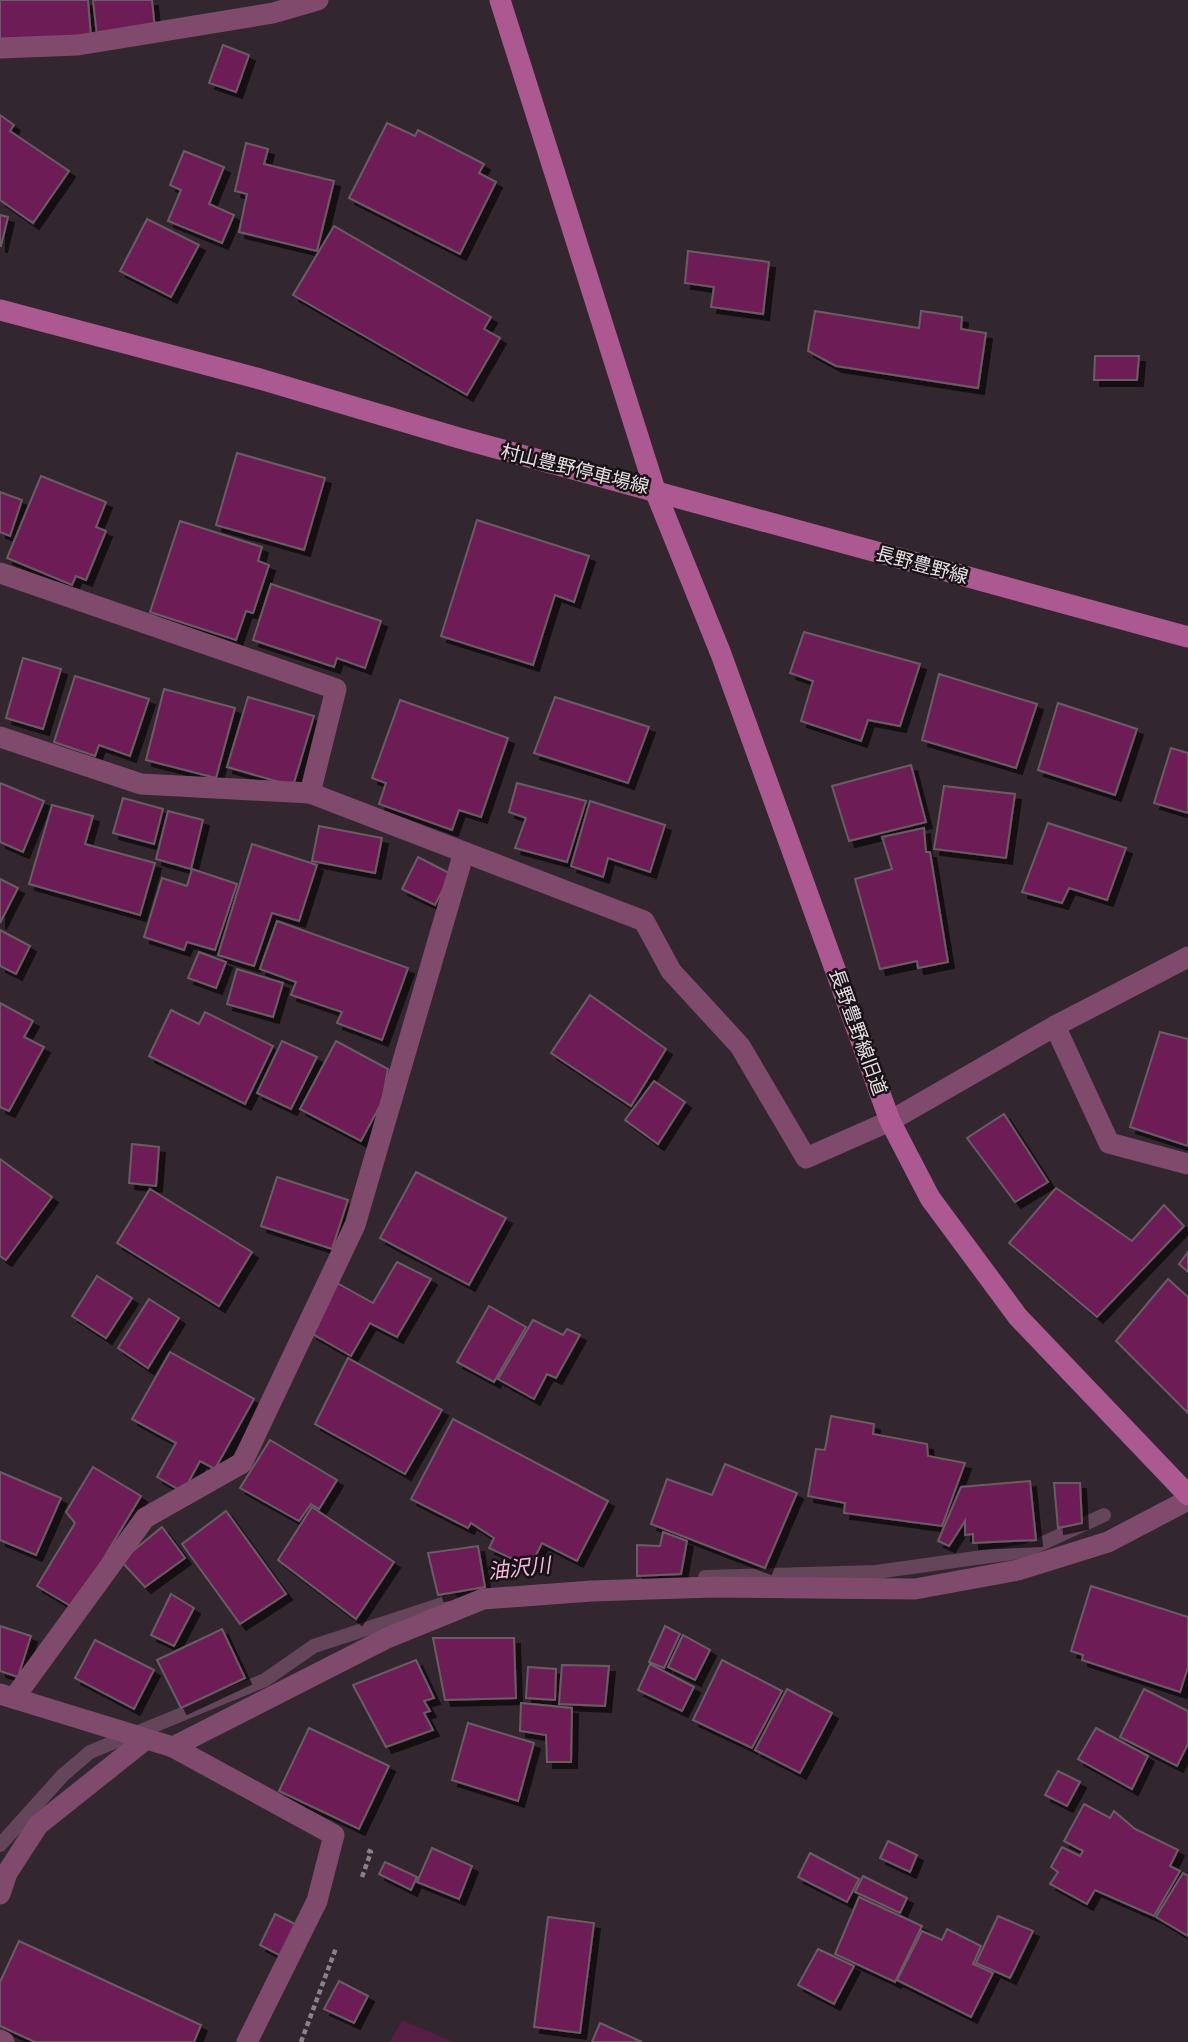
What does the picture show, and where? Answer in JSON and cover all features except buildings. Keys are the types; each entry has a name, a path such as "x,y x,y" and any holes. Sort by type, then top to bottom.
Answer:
{"main road":[{"name":"村山豊野停車場線","path":"500,0 656,493"},
{"name":"村山豊野停車場線","path":"0,310 260,379 656,493"},
{"name":"長野豊野線","path":"656,493 1188,637"},
{"name":"長野豊野線旧道","path":"656,493 721,654 890,1121 930,1198 1018,1317 1188,1497"}],"street":[{"path":"0,48 78,45 273,13 318,0"},
{"path":"0,573 336,689 310,793"},
{"path":"0,737 141,784 310,793 644,921 671,971 740,1045 806,1158 890,1121 1055,1026 1188,957"},
{"path":"247,2042 317,1901 334,1835 173,1747 7,1696 145,1518 242,1464 355,1225 464,852"},
{"path":"1055,1026 1109,1143 1188,1164"},
{"path":"173,1747 387,1638 483,1599 592,1591 712,1587 915,1589 1018,1570 1108,1542 1188,1497"},
{"path":"0,1894 7,1873 38,1825 136,1735"}],"shaded area":[{"path":"402,2020 453,2042 390,2042"}],"waterway":[{"name":"油沢川","path":"705,1577 876,1572 1026,1551 1104,1515"},
{"name":"油沢川","path":"0,1845 63,1775 90,1752 265,1680 314,1646 452,1601"}]}
